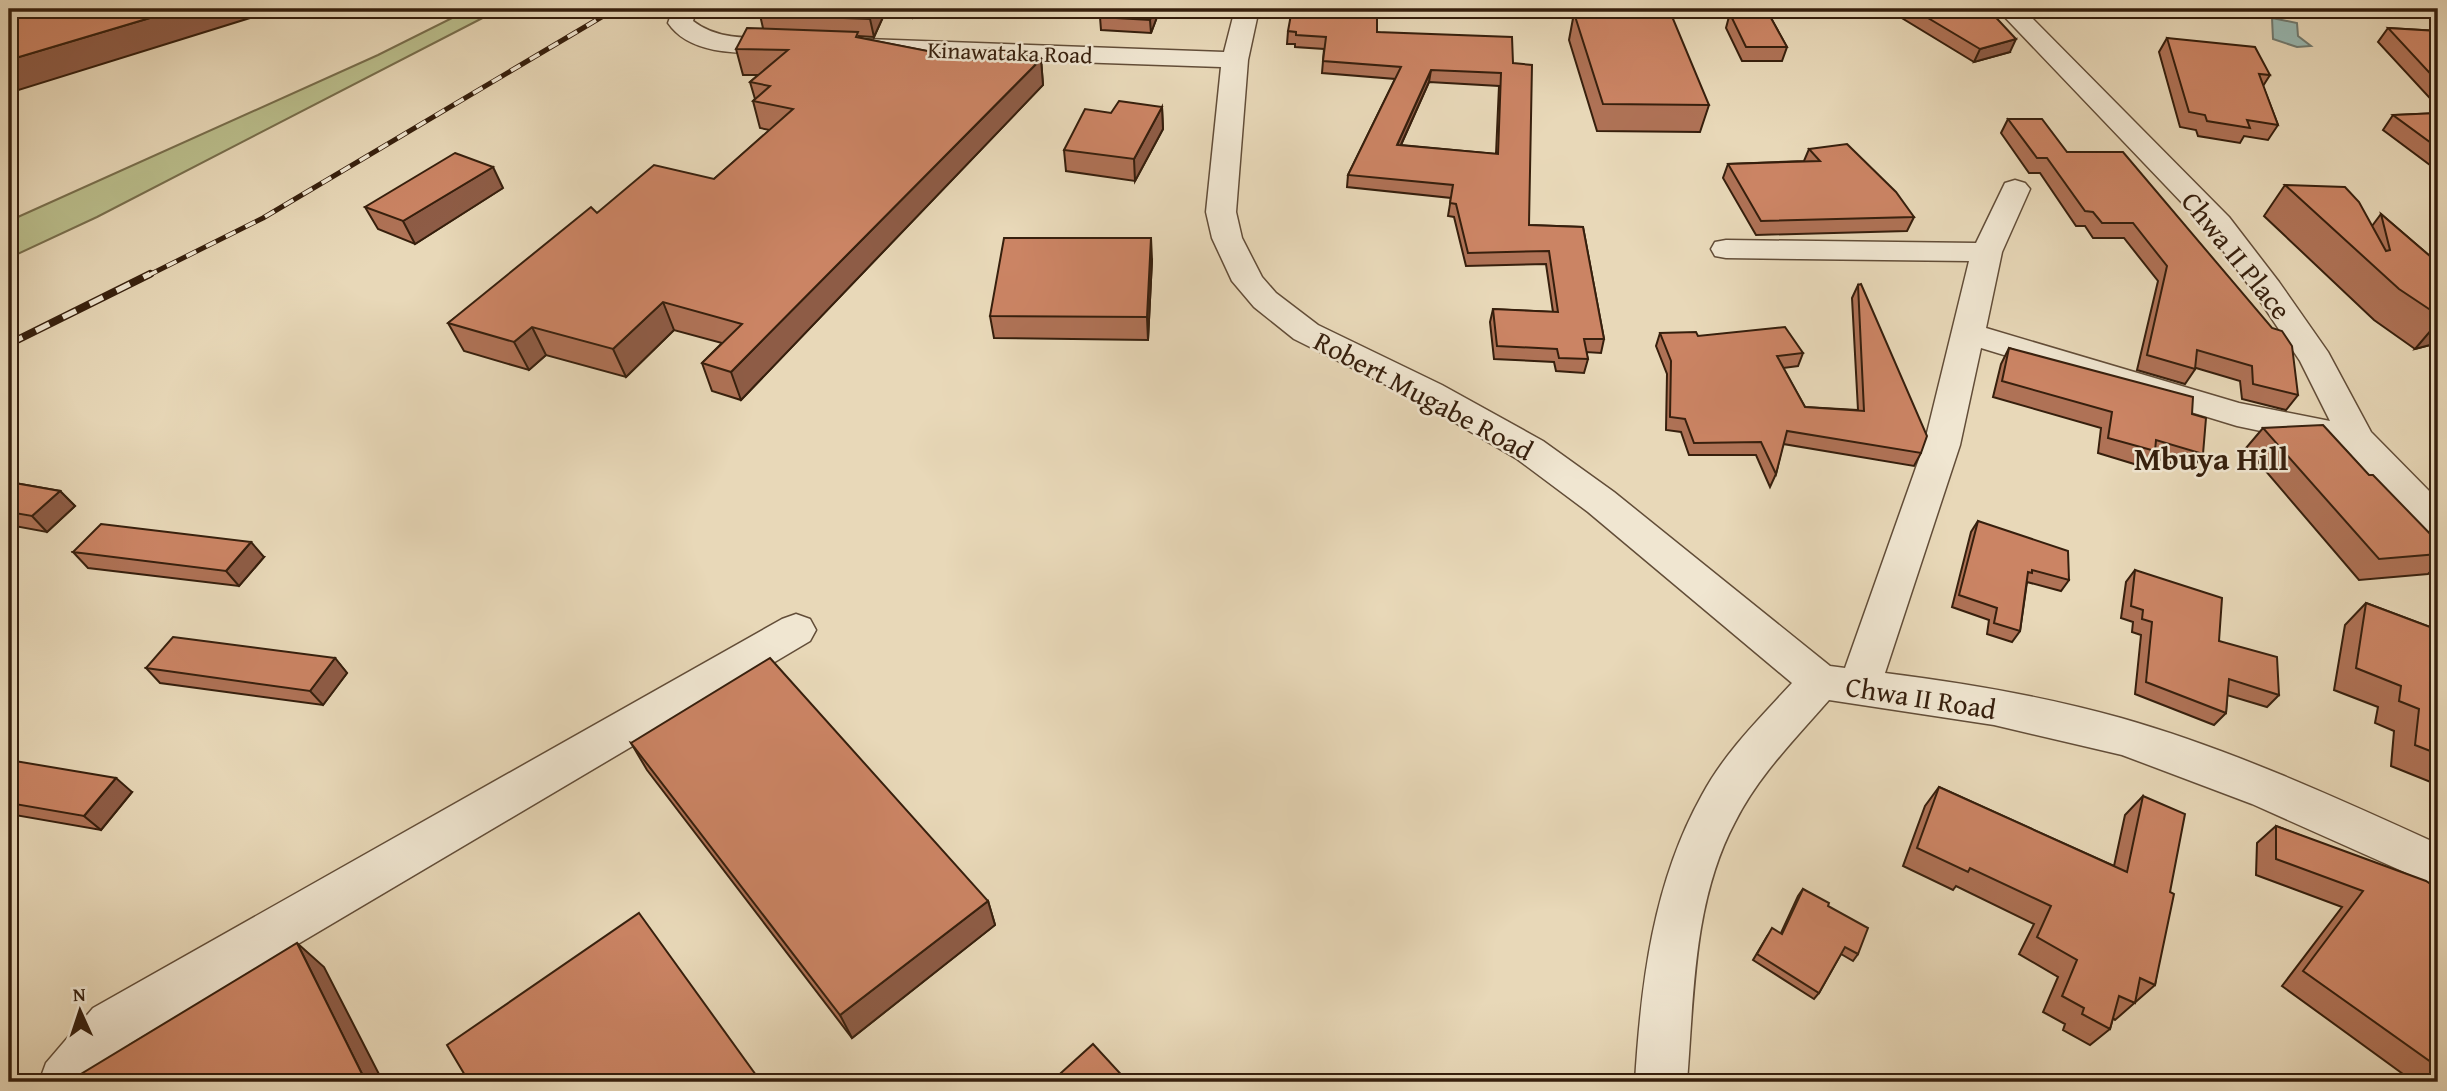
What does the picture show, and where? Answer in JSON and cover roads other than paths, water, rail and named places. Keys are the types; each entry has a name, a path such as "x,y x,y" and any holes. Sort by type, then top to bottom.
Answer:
{"street":[{"path":"685,9 680,23 690,33 709,41 814,46"},
{"name":"Robert Mugabe Road","path":"1247,9 1235,60 1221,212 1227,238 1248,281 1265,300 1306,332 1430,393 1531,450 1839,684"},
{"name":"Chwa II Place","path":"2009,9 2218,223 2268,289 2316,360 2357,439 2414,500 2438,520"},
{"name":"Kinawataka Road","path":"841,46 1235,60"},
{"path":"1839,684 1942,445 1987,252 2015,189"},
{"path":"1726,249 1987,252"},
{"path":"1970,334 2237,414 2357,439"},
{"path":"65,1082 111,1026 796,630"},
{"name":"Chwa II Road","path":"1661,1082 1671,949 1687,880 1712,822 1742,771 1839,684 2041,716 2163,750 2316,810 2438,866"}],"water":[{"path":"2272,18 2297,23 2298,36 2311,46 2297,47 2273,39"}],"railway":[{"path":"147,276 263,218 615,9"},
{"path":"9,344 150,274"}],"district":[{"name":"Mbuya Hill","path":"2211,458"}]}
